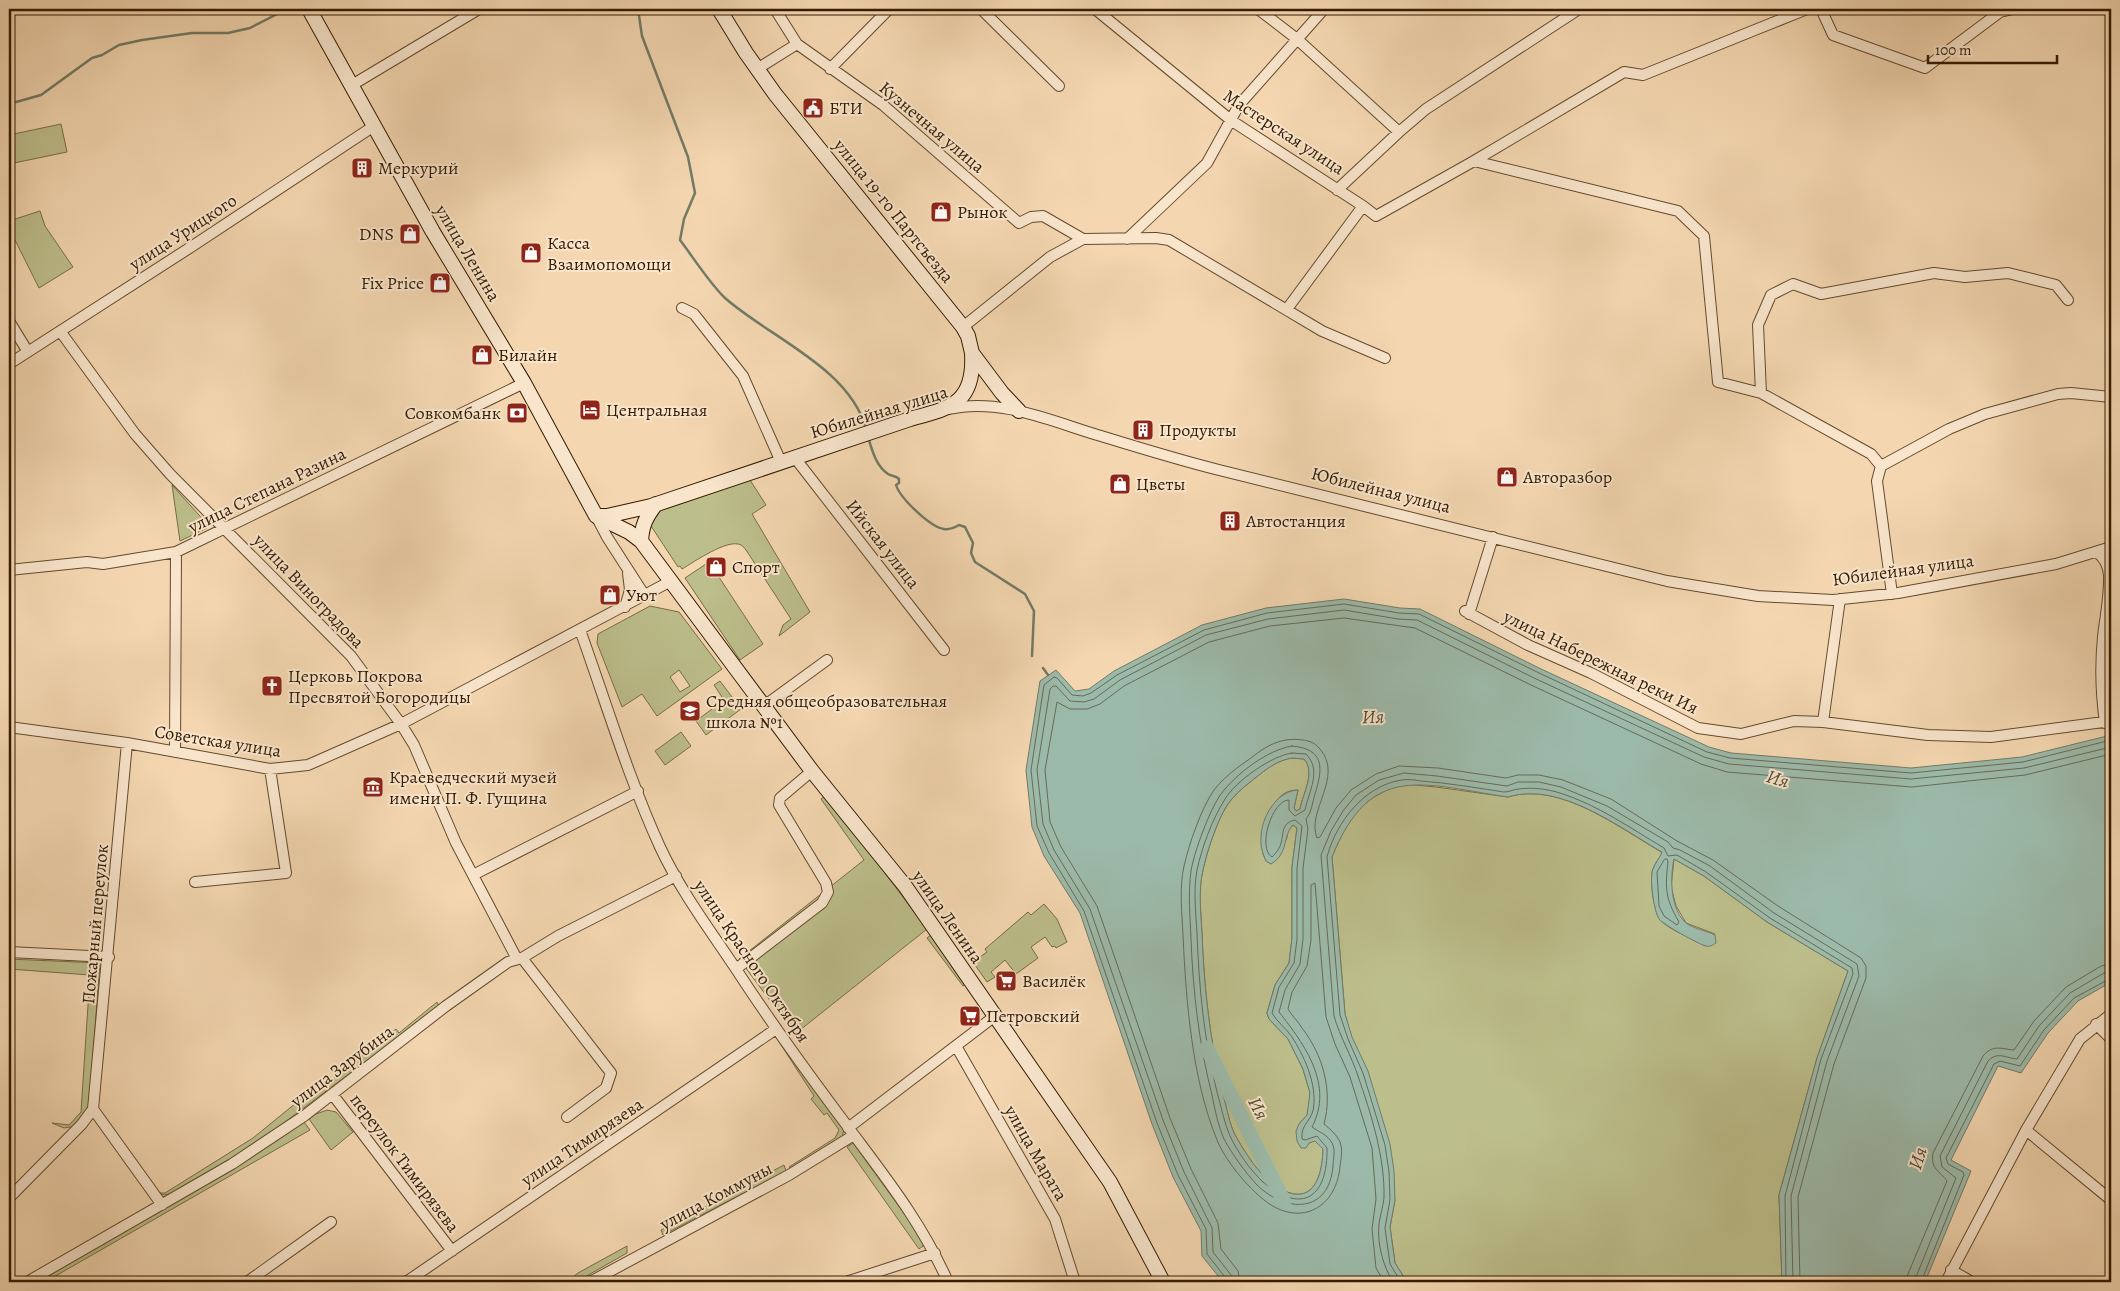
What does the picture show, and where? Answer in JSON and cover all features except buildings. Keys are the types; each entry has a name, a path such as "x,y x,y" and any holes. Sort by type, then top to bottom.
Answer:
{"main road":[{"name":"улица Ленина","path":"309,9 433,232 524,383 596,516 629,532 640,541 812,771 905,886 1110,1182 1163,1282"},
{"name":"улица 19-го Партсъезда","path":"719,9 775,94 964,327 972,353 1002,393 1019,411"},
{"path":"943,410 955,404 964,394 970,376 972,353"},
{"name":"Юбилейная улица","path":"596,516 607,516 656,504 871,432 943,410"},
{"path":"640,541 645,519 656,504"}],"street":[{"path":"352,85 479,9"},
{"name":"Кузнечная улица","path":"775,9 797,44 883,105 1019,223 1031,217 1043,216 1083,239"},
{"path":"830,69 889,9"},
{"path":"981,9 1059,86"},
{"name":"Мастерская улица","path":"1095,9 1232,121 1337,190 1426,109 1579,9"},
{"path":"1258,9 1297,39 1399,132"},
{"path":"1127,239 1207,163 1232,121 1239,105 1324,9"},
{"path":"1337,190 1376,216 1474,161 1624,72 1643,75 1807,9"},
{"path":"1821,9 1833,35 1925,68 2000,12 2013,9"},
{"path":"757,69 797,44"},
{"name":"улица Урицкого","path":"9,364 374,126"},
{"path":"1474,161 1678,212 1704,236 1718,382 1761,393 1871,454 1882,466"},
{"path":"1287,309 1363,206"},
{"path":"964,327 1050,257 1083,239 1156,238 1169,240 1322,331 1385,358"},
{"path":"1761,393 1758,325 1771,295 1793,284 1821,294 1934,273 1965,277 2008,273 2056,285 2068,300"},
{"path":"682,308 694,314 743,376 781,462"},
{"path":"9,321 28,352"},
{"name":"улица Виноградова","path":"60,331 136,434 170,474 351,656 401,724 414,745 445,818 473,875 520,958 612,1073 606,1088 567,1117"},
{"name":"улица Степана Разина","path":"9,570 87,562 103,564 176,552 524,383"},
{"path":"1892,594 1877,481 1882,466 1949,429 1985,414 2058,394 2071,393 2111,398"},
{"name":"Юбилейная улица","path":"943,410 978,406 1019,411 1182,460 1650,577 1722,592 1783,598 1840,599 1892,594 2056,564 2111,547"},
{"name":"Ийская улица","path":"795,458 944,650"},
{"path":"596,516 611,544 646,596"},
{"path":"611,544 612,539 617,534 623,531 629,532"},
{"name":"улица Набережная реки Ия","path":"1493,537 1467,612 1528,645 1644,699 1698,728 1741,734 1794,721 1823,722 1928,735 1992,737 2108,722"},
{"path":"175,752 176,552"},
{"path":"2097,552 2105,559 2108,574 2108,599 2103,638 2101,681 2108,722"},
{"path":"625,607 630,590 628,571"},
{"name":"Советская улица","path":"9,727 128,743 270,769 292,768 320,760 401,724 658,589 674,585"},
{"path":"1823,722 1840,599"},
{"name":"улица Красного Октября","path":"580,630 638,791 661,847 676,876 776,1029 896,1189 935,1253 948,1282"},
{"path":"764,706 827,660"},
{"name":"Пожарный переулок","path":"93,1109 128,743"},
{"path":"195,882 286,873 270,769"},
{"path":"736,970 822,902 828,892 826,883 778,804 780,798 812,771"},
{"path":"473,875 638,791"},
{"name":"улица Зарубина","path":"27,1282 232,1164 333,1095 446,1006 495,971 558,936 676,876"},
{"path":"9,952 109,956"},
{"path":"1946,1282 2026,1130 2080,1039 2096,1024 2111,1014"},
{"name":"улица Коммуны","path":"590,1282 764,1190 839,1146 851,1131 995,1016"},
{"path":"2096,1024 2111,1039"},
{"name":"улица Тимирязева","path":"406,1282 776,1029"},
{"name":"улица Марата","path":"956,1046 1055,1219 1076,1282"},
{"name":"переулок Тимирязева","path":"333,1095 452,1250"},
{"path":"9,1198 82,1124 93,1109 162,1205"},
{"path":"2026,1130 2111,1200"},
{"path":"247,1282 331,1222"},
{"path":"846,1282 935,1253"},
{"path":"1951,1270 1972,1282"}],"green space":[{"path":"61,124 67,152 14,163 9,135"},
{"path":"40,211 45,226 73,267 39,288 15,240 9,242 9,221"},
{"path":"750,480 766,505 752,514 810,612 779,636 783,625 791,619 741,545 728,545 720,548 682,569 680,566 678,567 651,526 652,519 661,509"},
{"path":"172,485 208,525 207,528 180,541"},
{"path":"709,562 763,644 740,660 685,578"},
{"path":"650,606 679,612 722,669 657,716 642,694 622,707 597,643 598,634","holes":["679,670 690,686 680,692 670,677"]},
{"path":"720,681 741,709 706,735 696,721 724,700 714,685"},
{"path":"681,732 691,746 665,765 655,751"},
{"path":"1292,758 1304,759 1309,770 1308,783 1300,809 1296,811 1294,808 1298,790 1288,792 1274,804 1270,813 1263,854 1266,861 1271,864 1287,838 1287,831 1293,825 1297,828 1292,867 1292,938 1289,963 1275,985 1267,1013 1269,1019 1288,1039 1303,1069 1310,1093 1307,1115 1299,1124 1309,1143 1315,1140 1323,1149 1322,1164 1314,1186 1308,1192 1300,1194 1290,1193 1279,1188 1266,1178 1245,1152 1231,1126 1218,1075 1208,1015 1200,902 1201,878 1205,862 1214,833 1227,806 1234,796 1267,769 1278,762"},
{"path":"1403,784 1508,797 1528,794 1548,795 1568,801 1608,820 1663,853 1653,869 1652,888 1658,917 1671,928 1705,946 1715,934 1686,923 1676,906 1671,887 1674,859 1704,876 1767,922 1848,971 1817,1058 1779,1195 1782,1282 1407,1282 1395,1263 1390,1227 1395,1200 1345,1014 1332,857 1344,831 1358,810 1377,795"},
{"path":"826,795 927,929 795,1034 739,959 864,860 821,799"},
{"path":"1044,904 1057,919 1067,942 1056,948 1055,946 1052,947 1045,937 1031,947 1038,958 1016,974 1005,960 991,972 995,977 987,982 975,965 977,959 987,952 985,949 1028,912 1031,915"},
{"path":"931,935 966,984 963,986 927,938"},
{"path":"9,959 100,963 89,1106 76,1126 64,1128 52,1123 69,1125 81,1112 90,975 9,969"},
{"path":"437,1002 439,1006 437,1008 257,1143 173,1193 164,1195 160,1193 165,1193 253,1138 312,1090 315,1093 396,1029 399,1033"},
{"path":"778,1036 844,1130 842,1137 792,1168 789,1167 835,1138 839,1130 827,1113 824,1115 811,1099 814,1096 776,1037"},
{"path":"327,1110 336,1112 353,1132 331,1150 309,1119"},
{"path":"304,1122 310,1130 45,1282 30,1282 144,1220"},
{"path":"853,1143 924,1241 923,1246 919,1249 847,1147"},
{"path":"784,1165 786,1171 663,1235 661,1230"},
{"path":"627,1246 627,1253 576,1282 567,1282 578,1273"}],"water":[{"path":"1344,599 1400,608 1420,609 1539,668 1709,747 1731,753 1911,768 2022,757 2111,735 2111,982 2078,1001 2048,1033 2021,1073 1998,1066 1951,1160 1971,1171 1925,1282 1782,1282 1779,1195 1817,1058 1848,971 1767,922 1704,876 1674,859 1672,892 1677,910 1689,925 1715,935 1716,943 1706,946 1662,922 1655,909 1652,873 1662,852 1609,820 1569,801 1548,795 1528,794 1508,797 1426,785 1403,786 1383,792 1364,805 1347,826 1332,857 1345,1014 1352,1037 1368,1071 1390,1144 1394,1171 1395,1200 1390,1227 1395,1263 1407,1282 1223,1282 1202,1256 1201,1231 1173,1177 1152,1124 1080,913 1044,856 1032,827 1026,770 1040,681 1056,670 1075,691 1089,689 1114,671 1202,625 1266,608","holes":["1292,758 1304,759 1309,770 1309,776 1300,809 1296,811 1294,808 1298,790 1283,795 1267,814 1261,841 1266,861 1271,864 1277,860 1283,850 1287,835 1293,825 1297,828 1292,867 1292,938 1289,963 1275,985 1267,1013 1269,1019 1288,1039 1303,1069 1310,1093 1307,1115 1296,1131 1297,1141 1301,1148 1306,1148 1309,1143 1315,1141 1323,1149 1322,1164 1314,1186 1308,1192 1300,1194 1290,1193 1279,1188 1266,1178 1245,1152 1231,1126 1218,1075 1208,1015 1200,894 1201,878 1210,843 1222,814 1231,800 1244,787 1274,764"]}],"waterway":[{"path":"9,104 41,95 92,58 102,55 119,45 192,33 228,33 250,28 287,9"},
{"path":"638,9 642,36 688,157 695,193 684,219 680,240 725,298 806,355 843,388 857,407 866,429"},
{"path":"868,437 877,462 884,471 899,479 899,483 896,485 899,491 916,511 931,523 944,529 959,525 965,527 973,543 971,553 975,562 1025,594 1034,611 1032,656"},
{"path":"1043,668 1048,675"},
{"name":"Ия","path":"1207,1048 1284,1202"}],"place":[{"name":"БТИ","path":"813,108"},
{"name":"Меркурий","path":"362,168"},
{"name":"Рынок","path":"941,212"},
{"name":"DNS","path":"410,234"},
{"name":"Касса Взаимопомощи","path":"531,253"},
{"name":"Fix Price","path":"440,283"},
{"name":"Билайн","path":"482,355"},
{"name":"Центральная","path":"590,410"},
{"name":"Совкомбанк","path":"517,413"},
{"name":"Продукты","path":"1143,430"},
{"name":"Авторазбор","path":"1507,477"},
{"name":"Цветы","path":"1120,484"},
{"name":"Автостанция","path":"1230,521"},
{"name":"Спорт","path":"716,567"},
{"name":"Уют","path":"610,595"},
{"name":"Церковь Покрова Пресвятой Богородицы","path":"272,686"},
{"name":"Средняя общеобразовательная школа №1","path":"690,711"},
{"name":"Краеведческий музей имени П. Ф. Гущина","path":"373,787"},
{"name":"Василёк","path":"1006,981"},
{"name":"Петровский","path":"970,1016"}]}
